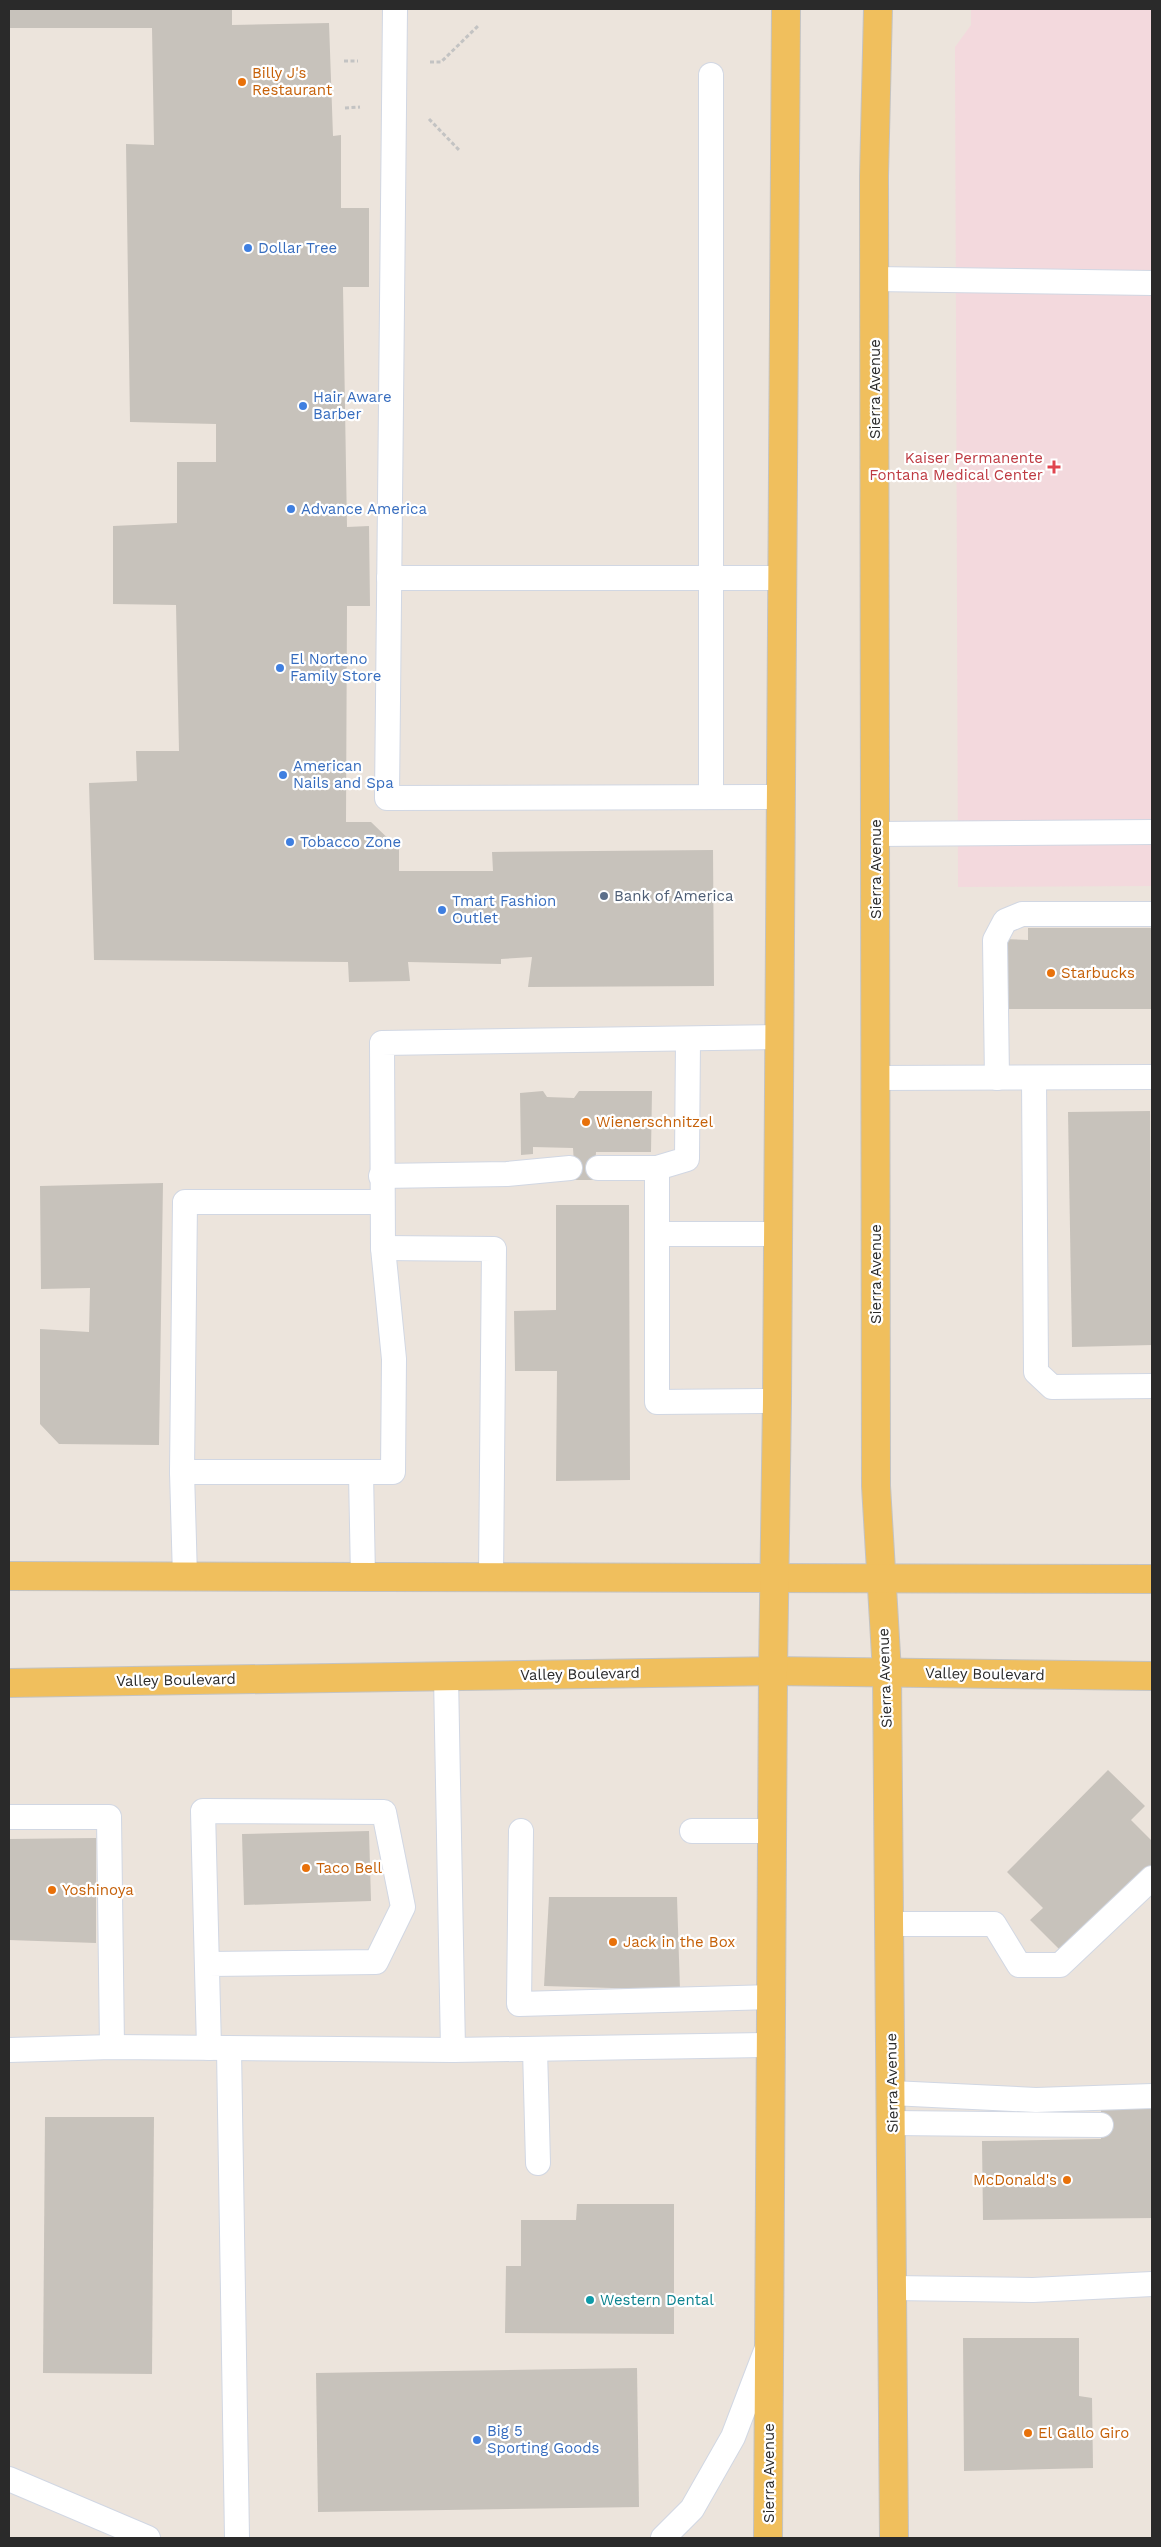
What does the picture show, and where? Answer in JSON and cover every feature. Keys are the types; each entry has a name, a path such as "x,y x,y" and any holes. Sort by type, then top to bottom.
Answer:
{"main road":[{"name":"Sierra Avenue","path":"768,2538 773,1671 778,1401 786,9"},
{"name":"Sierra Avenue","path":"878,9 874,278 876,1486 880,1580 887,1672 892,2093 894,2538"},
{"path":"9,1576 363,1578 775,1577 880,1580 1152,1579"},
{"name":"Valley Boulevard","path":"9,1683 773,1671 1152,1676"}],"lane":[{"path":"395,9 387,798 780,797"},
{"path":"711,75 711,797"},
{"path":"874,278 1152,283"},
{"path":"389,578 782,578"},
{"path":"876,834 1152,832"},
{"path":"997,1078 995,940 1004,921 1022,914 1152,914"},
{"path":"182,1472 393,1472 394,1359 383,1248 381,1176 382,1043 688,1040 779,1037"},
{"path":"598,1168 657,1168 687,1159 688,1040"},
{"path":"876,1078 1152,1077"},
{"path":"1034,1078 1036,1372 1052,1387 1152,1386"},
{"path":"381,1176 507,1174 570,1168"},
{"path":"657,1168 657,1402 778,1401"},
{"path":"185,1577 182,1472 185,1202 382,1202"},
{"path":"657,1234 778,1234"},
{"path":"383,1248 494,1249 492,1578"},
{"path":"362,1472 363,1578"},
{"path":"446,1676 453,2050"},
{"path":"208,1964 376,1962 403,1906 384,1812 203,1811 208,1964 219,2048 237,2538"},
{"path":"9,1818 110,1818 112,2047"},
{"path":"521,1831 519,2004 771,1997"},
{"path":"692,1831 772,1831"},
{"path":"890,1924 994,1924 1019,1965 1060,1965 1152,1878"},
{"path":"9,2050 112,2047 453,2050 771,2045"},
{"path":"535,2049 538,2163"},
{"path":"892,2093 1036,2100 1152,2096"},
{"path":"892,2123 1101,2125"},
{"path":"893,2288 1033,2290 1152,2284"},
{"path":"663,2538 692,2508 732,2437 769,2342"},
{"path":"9,2479 148,2538"}],"shaded area":[{"name":"Kaiser Permanente Fontana Medical Center","path":"971,9 1152,9 1152,886 958,887 955,47 971,25"}],"building":[{"path":"9,9 232,9 232,25 329,23 333,136 341,135 341,208 369,208 369,287 343,287 347,527 369,526 370,606 347,606 346,822 371,822 399,849 399,871 493,871 492,852 713,850 714,986 528,987 532,957 501,959 501,964 408,962 410,981 349,982 348,962 94,960 89,783 137,781 136,751 179,751 176,605 113,604 113,526 177,523 177,462 216,462 216,424 130,422 126,144 154,145 152,28 9,28"},
{"path":"1028,928 1152,928 1152,1009 1003,1009 1003,939 1028,940"},
{"name":"Wienerschnitzel","path":"543,1091 547,1097 574,1098 579,1091 652,1091 651,1152 596,1152 594,1180 575,1180 573,1148 533,1147 533,1154 521,1155 520,1093"},
{"path":"1150,1111 1152,1345 1072,1347 1068,1112"},
{"path":"163,1183 159,1445 59,1444 40,1424 40,1329 89,1332 90,1288 41,1289 40,1186"},
{"path":"556,1205 629,1205 630,1480 556,1481 557,1371 515,1371 514,1311 556,1310"},
{"path":"1108,1770 1145,1806 1131,1820 1152,1841 1152,1869 1066,1956 1030,1920 1043,1908 1007,1872"},
{"name":"Taco Bell","path":"369,1831 371,1901 244,1905 242,1834"},
{"name":"Yoshinoya","path":"96,1838 96,1943 9,1940 9,1839"},
{"name":"Jack in the Box","path":"549,1897 677,1897 680,1990 544,1986"},
{"name":"McDonald's","path":"1152,2108 1152,2218 983,2220 982,2141 1101,2139 1101,2109"},
{"path":"45,2117 154,2117 152,2374 43,2373"},
{"name":"Western Dental","path":"577,2204 674,2204 674,2334 505,2333 506,2266 521,2266 521,2220 576,2220"},
{"name":"El Gallo Giro","path":"963,2338 1079,2338 1079,2396 1092,2398 1093,2468 964,2471"},
{"name":"Big 5 Sporting Goods","path":"637,2368 639,2507 318,2512 316,2373"}],"place":[{"name":"Billy J's Restaurant","path":"242,82"},
{"name":"Dollar Tree","path":"248,248"},
{"name":"Hair Aware Barber","path":"303,406"},
{"name":"Kaiser Permanente Fontana Medical Center","path":"1054,467"},
{"name":"Advance America","path":"291,509"},
{"name":"El Norteno Family Store","path":"280,668"},
{"name":"American Nails and Spa","path":"283,775"},
{"name":"Tobacco Zone","path":"290,842"},
{"name":"Bank of America","path":"604,896"},
{"name":"Tmart Fashion Outlet","path":"442,910"},
{"name":"Starbucks","path":"1051,973"},
{"name":"Wienerschnitzel","path":"586,1122"},
{"name":"Taco Bell","path":"306,1868"},
{"name":"Yoshinoya","path":"52,1890"},
{"name":"Jack in the Box","path":"613,1942"},
{"name":"McDonald's","path":"1067,2180"},
{"name":"Western Dental","path":"590,2300"},
{"name":"El Gallo Giro","path":"1028,2433"},
{"name":"Big 5 Sporting Goods","path":"477,2440"}]}
